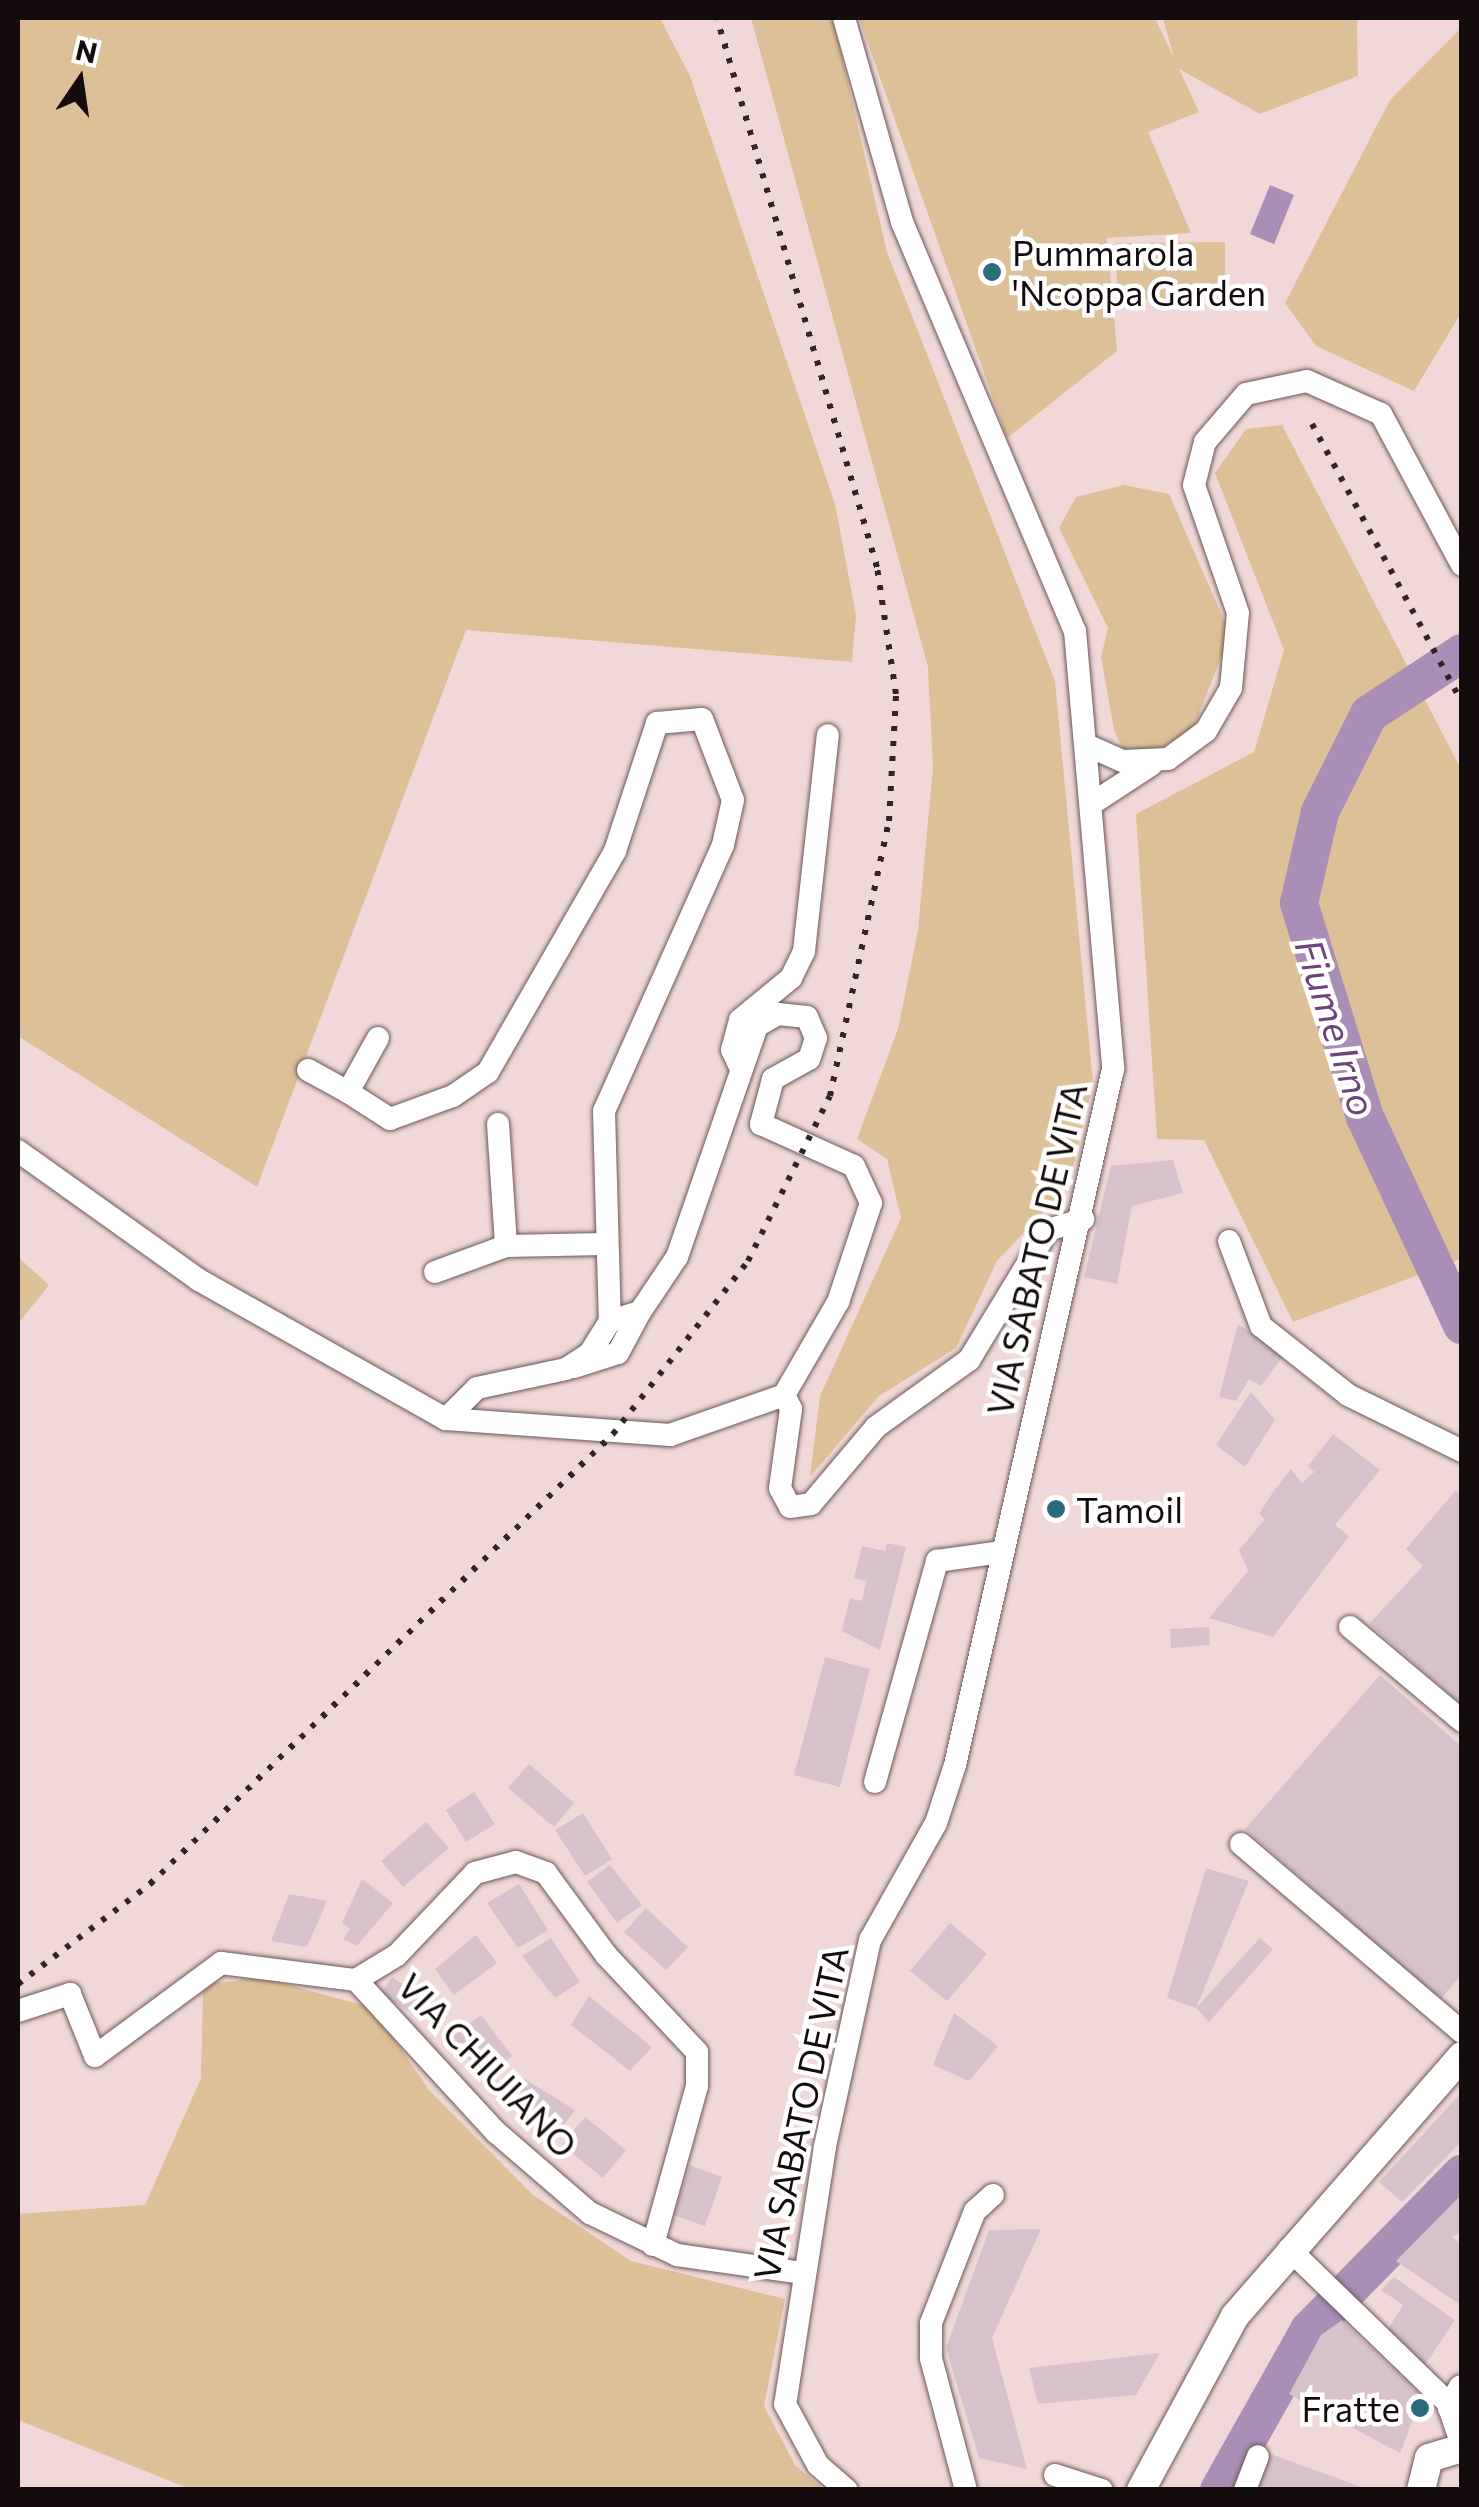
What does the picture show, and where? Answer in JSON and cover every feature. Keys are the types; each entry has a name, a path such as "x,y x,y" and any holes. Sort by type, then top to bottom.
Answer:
{"main road":[{"path":"1141,2490 1199,2368 1289,2249 1462,2056"},
{"path":"1457,2398 1462,2436"},
{"path":"1421,2490 1429,2458 1462,2448"}],"street":[{"name":"VIA SABATO DE VITA","path":"844,18 902,222 1063,594 1091,747 1113,1070 1083,1219 944,1802 870,1940 800,2284 784,2392 801,2441 847,2490"},
{"path":"1096,801 1206,731 1240,655 1238,613 1196,508 1205,442 1233,406 1265,386 1307,381 1347,393 1394,432 1462,565"},
{"path":"308,1070 390,1119 488,1072 616,851 658,723 702,719 733,800 723,845 604,1111 604,1244 610,1321 589,1354 566,1368"},
{"path":"741,1069 732,1050 740,1020 791,978 804,950 828,735"},
{"path":"1091,747 1154,764"},
{"path":"18,1150 199,1280 446,1418 650,1436 784,1395 831,1317 870,1203 854,1166 761,1124 773,1078 809,1059 816,1038 807,1017 778,1014 757,1026 677,1257 606,1363 476,1388 446,1418"},
{"path":"348,1092 378,1038"},
{"path":"498,1124 506,1246"},
{"path":"784,1395 791,1409 780,1488 790,1506 810,1504 876,1427 970,1360 1048,1230 1083,1219"},
{"path":"1229,1241 1261,1326 1348,1394 1462,1452"},
{"path":"435,1272 506,1246 604,1244"},
{"path":"610,1321 640,1312"},
{"path":"875,1782 937,1561 1002,1552"},
{"path":"1350,1628 1462,1721"},
{"path":"1241,1844 1462,2032"},
{"path":"356,1980 397,1956 475,1873 516,1862 546,1872 606,1955 697,2052 697,2086 652,2245"},
{"name":"VIA CHIUIANO","path":"18,2011 70,1994 95,2056 221,1963 356,1980 496,2132 590,2213 652,2245 800,2284"},
{"path":"966,2490 931,2358 931,2323 974,2211 992,2194"},
{"path":"1289,2249 1362,2320 1457,2398"},
{"path":"1245,2490 1258,2456"},
{"path":"1055,2474 1102,2490"}],"shaded area":[{"path":"18,18 660,18 690,76 835,504 856,615 852,662 466,630 257,1187 18,1036"},
{"path":"751,18 833,18 887,252 1055,681 1093,1083 1069,1185 997,1261 956,1348 879,1396 810,1477 820,1396 901,1218 887,1159 857,1139 898,1029 918,930 933,767 928,667"},
{"path":"859,18 1155,18 1174,58 1163,18 1357,18 1358,76 1260,114 1179,69 1199,112 1148,132 1191,233 1107,238 1117,351 1007,438"},
{"path":"1461,28 1461,313 1414,391 1316,346 1285,303 1390,100"},
{"path":"1270,185 1294,195 1274,244 1250,234"},
{"path":"1225,242 1225,299 1117,299 1116,243"},
{"path":"1282,425 1462,771 1461,1259 1293,1322 1204,1140 1157,1139 1136,814 1254,752 1284,650 1215,473 1246,429"},
{"path":"1124,485 1169,494 1230,634 1194,727 1157,751 1124,753 1114,730 1101,657 1108,628 1059,528 1076,497"},
{"path":"18,1257 49,1285 18,1324"},
{"path":"263,1978 373,2008 429,2090 533,2195 631,2261 785,2299 764,2406 795,2465 823,2489 190,2489 18,2420 18,2214 145,2205 201,2078 203,1984"}],"building":[{"path":"1173,1160 1183,1193 1132,1206 1117,1284 1084,1277 1111,1166"},
{"path":"1238,1324 1284,1355 1261,1386 1249,1379 1236,1401 1219,1397"},
{"path":"1251,1392 1275,1420 1245,1467 1216,1445"},
{"path":"1333,1434 1380,1470 1335,1525 1349,1536 1273,1637 1209,1618 1248,1571 1239,1550 1265,1519 1259,1514 1273,1492 1291,1469 1302,1483 1314,1472 1308,1466"},
{"path":"1456,1490 1462,1496 1462,1705 1369,1624 1423,1566 1406,1549"},
{"path":"887,1543 906,1547 880,1650 842,1631 850,1598 862,1601 866,1581 854,1578 862,1546 885,1551"},
{"path":"1209,1627 1210,1645 1171,1648 1170,1629"},
{"path":"825,1657 870,1669 840,1787 794,1775"},
{"path":"1380,1675 1462,1747 1462,1974 1440,2000 1245,1829"},
{"path":"529,1764 574,1803 554,1827 508,1788"},
{"path":"474,1792 495,1824 466,1842 446,1810"},
{"path":"583,1813 612,1859 585,1876 555,1830"},
{"path":"426,1822 449,1848 403,1887 381,1861"},
{"path":"610,1865 642,1905 617,1923 587,1882"},
{"path":"1206,1868 1249,1881 1196,2008 1167,1998"},
{"path":"362,1879 393,1903 357,1946 343,1939 350,1929 342,1923"},
{"path":"519,1884 548,1930 518,1948 487,1903"},
{"path":"289,1894 327,1901 307,1947 271,1941"},
{"path":"646,1908 688,1947 666,1970 624,1932"},
{"path":"950,1923 987,1954 947,2001 910,1971"},
{"path":"476,1935 497,1963 454,1995 435,1969"},
{"path":"551,1938 580,1982 555,1998 522,1956"},
{"path":"1260,1938 1273,1949 1209,2022 1196,2008"},
{"path":"392,1977 427,2000 416,2016 381,1994"},
{"path":"589,1996 652,2047 630,2071 571,2025"},
{"path":"954,2013 998,2046 969,2081 933,2065"},
{"path":"481,2015 512,2056 484,2078 452,2037"},
{"path":"523,2078 575,2110 554,2138 512,2106"},
{"path":"1462,2092 1462,2141 1402,2202 1379,2182"},
{"path":"585,2117 626,2150 603,2178 562,2145"},
{"path":"690,2165 722,2177 705,2226 673,2215"},
{"path":"1462,2194 1462,2231 1452,2237 1462,2244 1462,2306 1396,2261"},
{"path":"1041,2229 992,2338 1027,2469 979,2458 946,2348 989,2230"},
{"path":"1394,2277 1455,2320 1425,2365 1386,2333 1403,2305 1381,2290"},
{"path":"1342,2320 1422,2396 1400,2453 1289,2394 1321,2335"},
{"path":"1160,2353 1136,2395 1038,2404 1029,2368"},
{"path":"1268,2453 1367,2489 1367,2490 1254,2490"}],"waterway":[{"name":"Fiume Irno","path":"1462,653 1369,714 1320,812 1299,903 1365,1117 1462,1325"},
{"name":"Fiume Irno","path":"1219,2490 1309,2330 1462,2174"}],"railway":[{"path":"18,1984 150,1884 613,1434 748,1261 830,1096 889,821 896,694 877,567 717,18"},
{"path":"1312,424 1462,703"}],"place":[{"name":"Pummarola 'Ncoppa Garden","path":"992,272"},
{"name":"Tamoil","path":"1056,1509"},
{"name":"Fratte","path":"1420,2408"}]}
